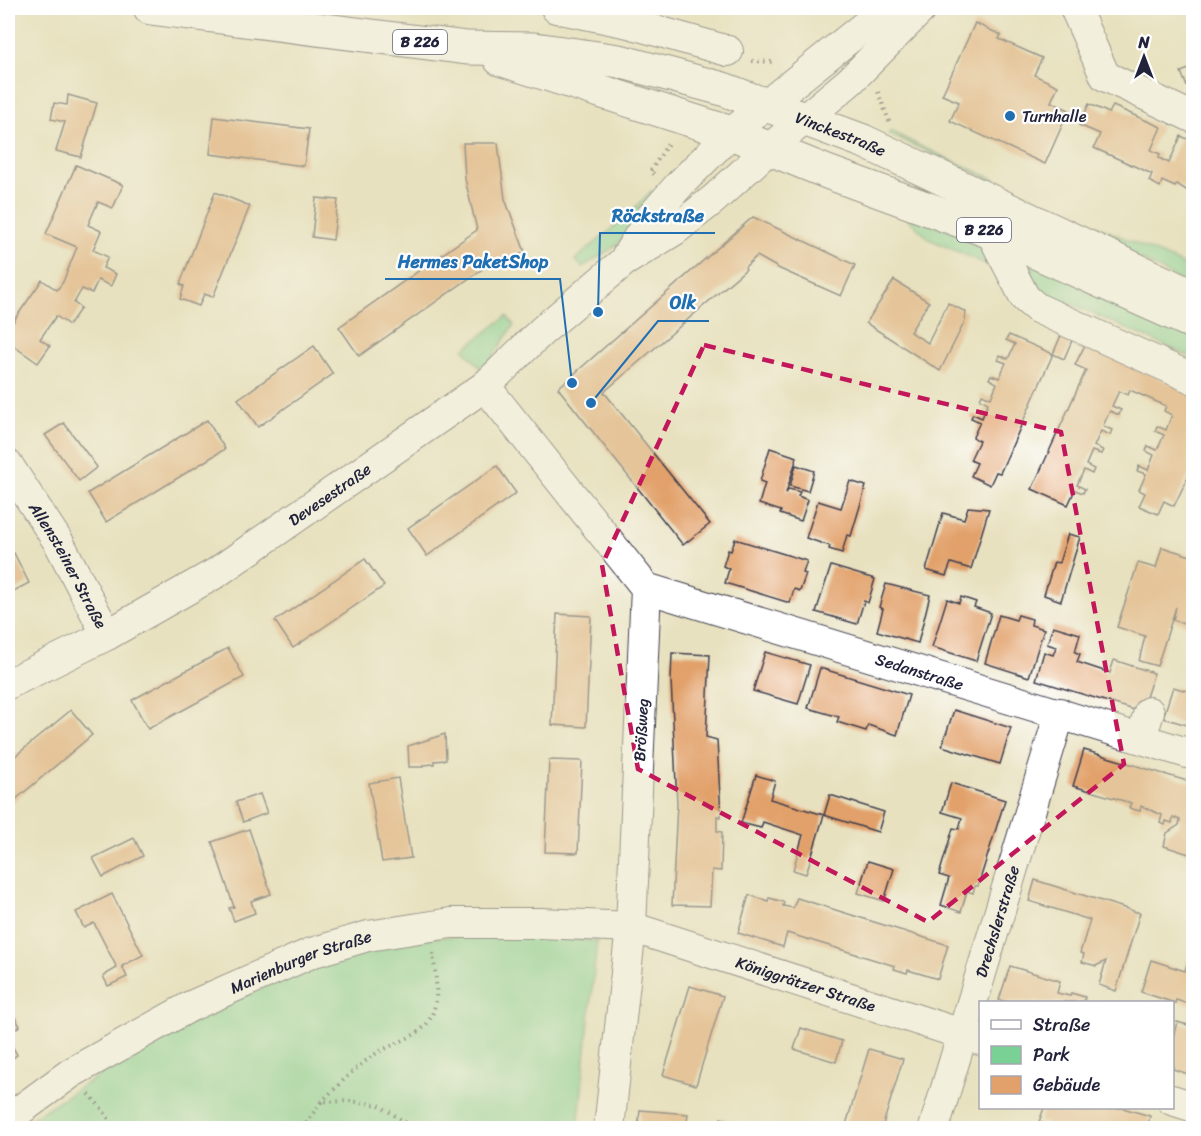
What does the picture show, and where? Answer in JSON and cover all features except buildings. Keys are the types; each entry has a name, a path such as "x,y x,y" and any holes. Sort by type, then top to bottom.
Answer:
{"main road":[{"name":"Vinckestraße","path":"150,8 467,48 534,49 619,61 723,89 766,103 863,141 1194,297"},
{"name":"Vinckestraße","path":"467,48 731,133 827,172 990,232 1194,323"}],"street":[{"path":"556,8 628,23 728,51"},
{"name":"Devesestraße","path":"623,262 651,217 731,133 887,8"},
{"name":"Devesestraße","path":"8,684 107,635 216,573 485,386 542,331 623,262 683,224 714,199 803,119 850,81 922,8"},
{"path":"1076,8 1105,76 1194,118"},
{"path":"990,232 1025,297 1037,308 1194,379"},
{"path":"485,386 646,588"},
{"name":"Allensteiner Straße","path":"8,465 59,543 107,635"},
{"name":"Sedanstraße","path":"646,588 1060,713 1145,725 1194,755"},
{"name":"Brößweg","path":"609,1128 631,927 646,588"},
{"name":"Drechslerstraße","path":"981,1001 1060,713"},
{"name":"Marienburger Straße","path":"8,1119 71,1073 191,1006 311,953 368,936 431,925 540,923 631,927"},
{"name":"Königgrätzer Straße","path":"631,927 971,1037"},
{"name":"Drechslerstraße","path":"934,1128 971,1037 979,1008"},
{"path":"1174,1101 1194,1107"}],"path":[{"path":"303,1128 321,1102 354,1070 389,1046 417,1033 429,1018 438,993 431,925"},
{"path":"71,1073 102,1108 115,1128"},
{"path":"321,1102 349,1101 379,1105 414,1128"}],"highlighted area":[{"path":"704,345 1061,432 1124,764 928,922 638,769 602,565"}],"green space":[{"path":"892,130 916,144 1193,269 1193,288 1024,195 888,134"},
{"path":"651,191 658,195 617,245 583,267 575,260 628,215"},
{"path":"904,215 984,242 999,270 929,239"},
{"path":"1010,253 1193,335 1193,358 1067,302 1057,305 1043,298"},
{"path":"507,316 514,325 483,371 464,349"},
{"path":"500,933 597,941 578,1128 17,1128 144,1048 233,1001 279,980 389,944"}],"place":[{"name":"Turnhalle","path":"1010,116"},
{"name":"Röckstraße","path":"598,312"},
{"name":"Hermes PaketShop","path":"572,383"},
{"name":"Olk","path":"591,403"}]}
